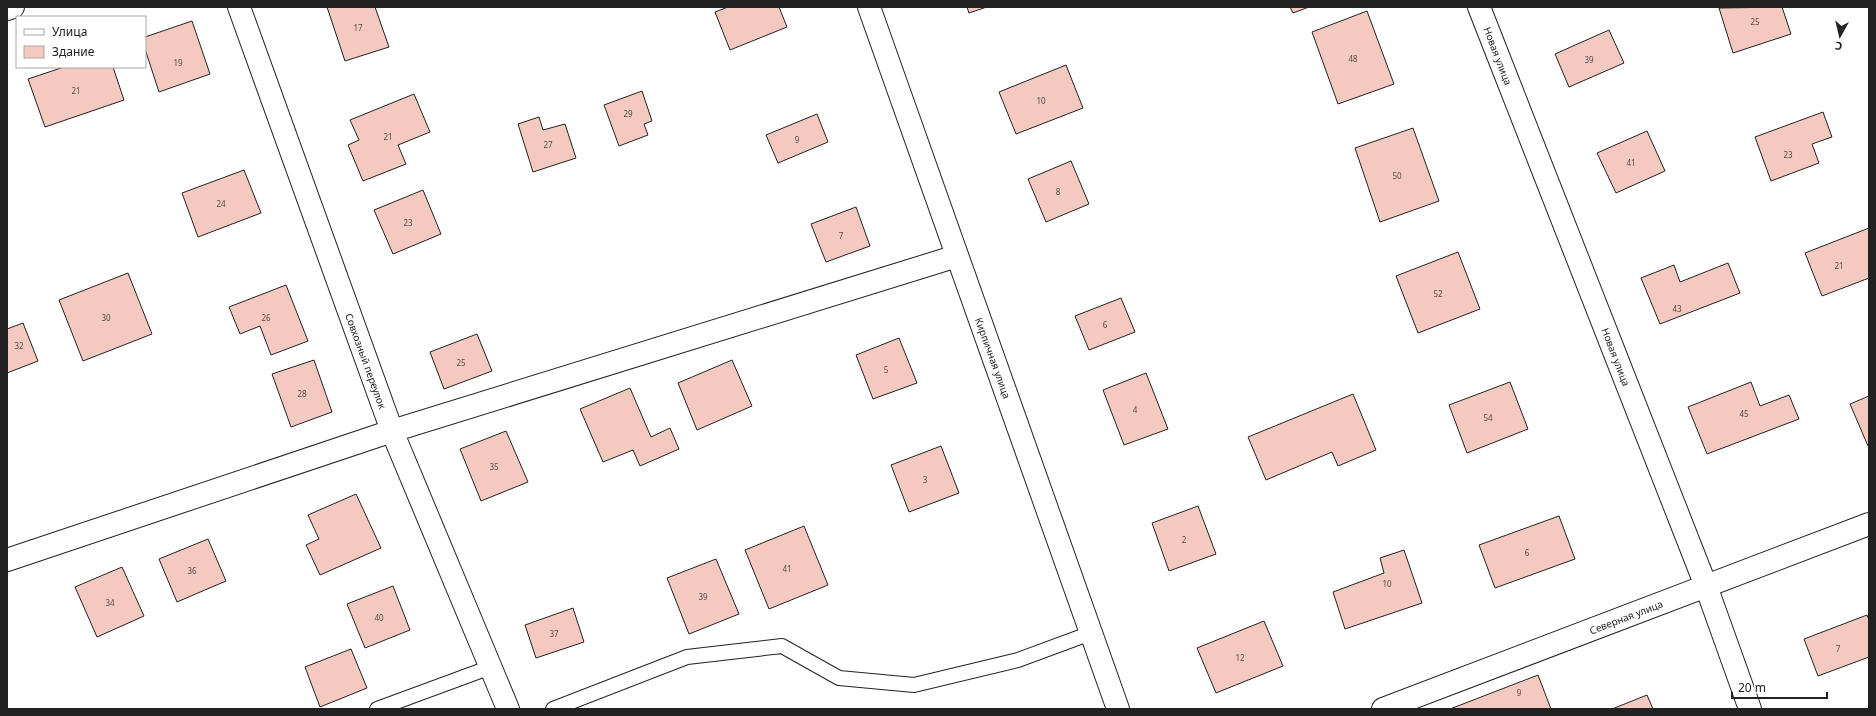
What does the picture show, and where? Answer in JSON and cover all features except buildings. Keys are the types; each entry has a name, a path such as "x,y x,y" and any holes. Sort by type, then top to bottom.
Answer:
{"street":[{"path":"7,9 13,7"},
{"name":"Совхозный переулок","path":"239,7 392,431 508,709"},
{"name":"Кирпичная улица","path":"869,7 1118,709"},
{"name":"Новая улица","path":"1479,7 1706,586 1750,709"},
{"path":"7,560 392,431 957,256"},
{"name":"Северная улица","path":"1383,709 1869,524"}],"lane":[{"path":"553,709 687,657 782,646 839,678 914,685 1018,660 1091,633"},
{"path":"377,709 491,667"}]}
